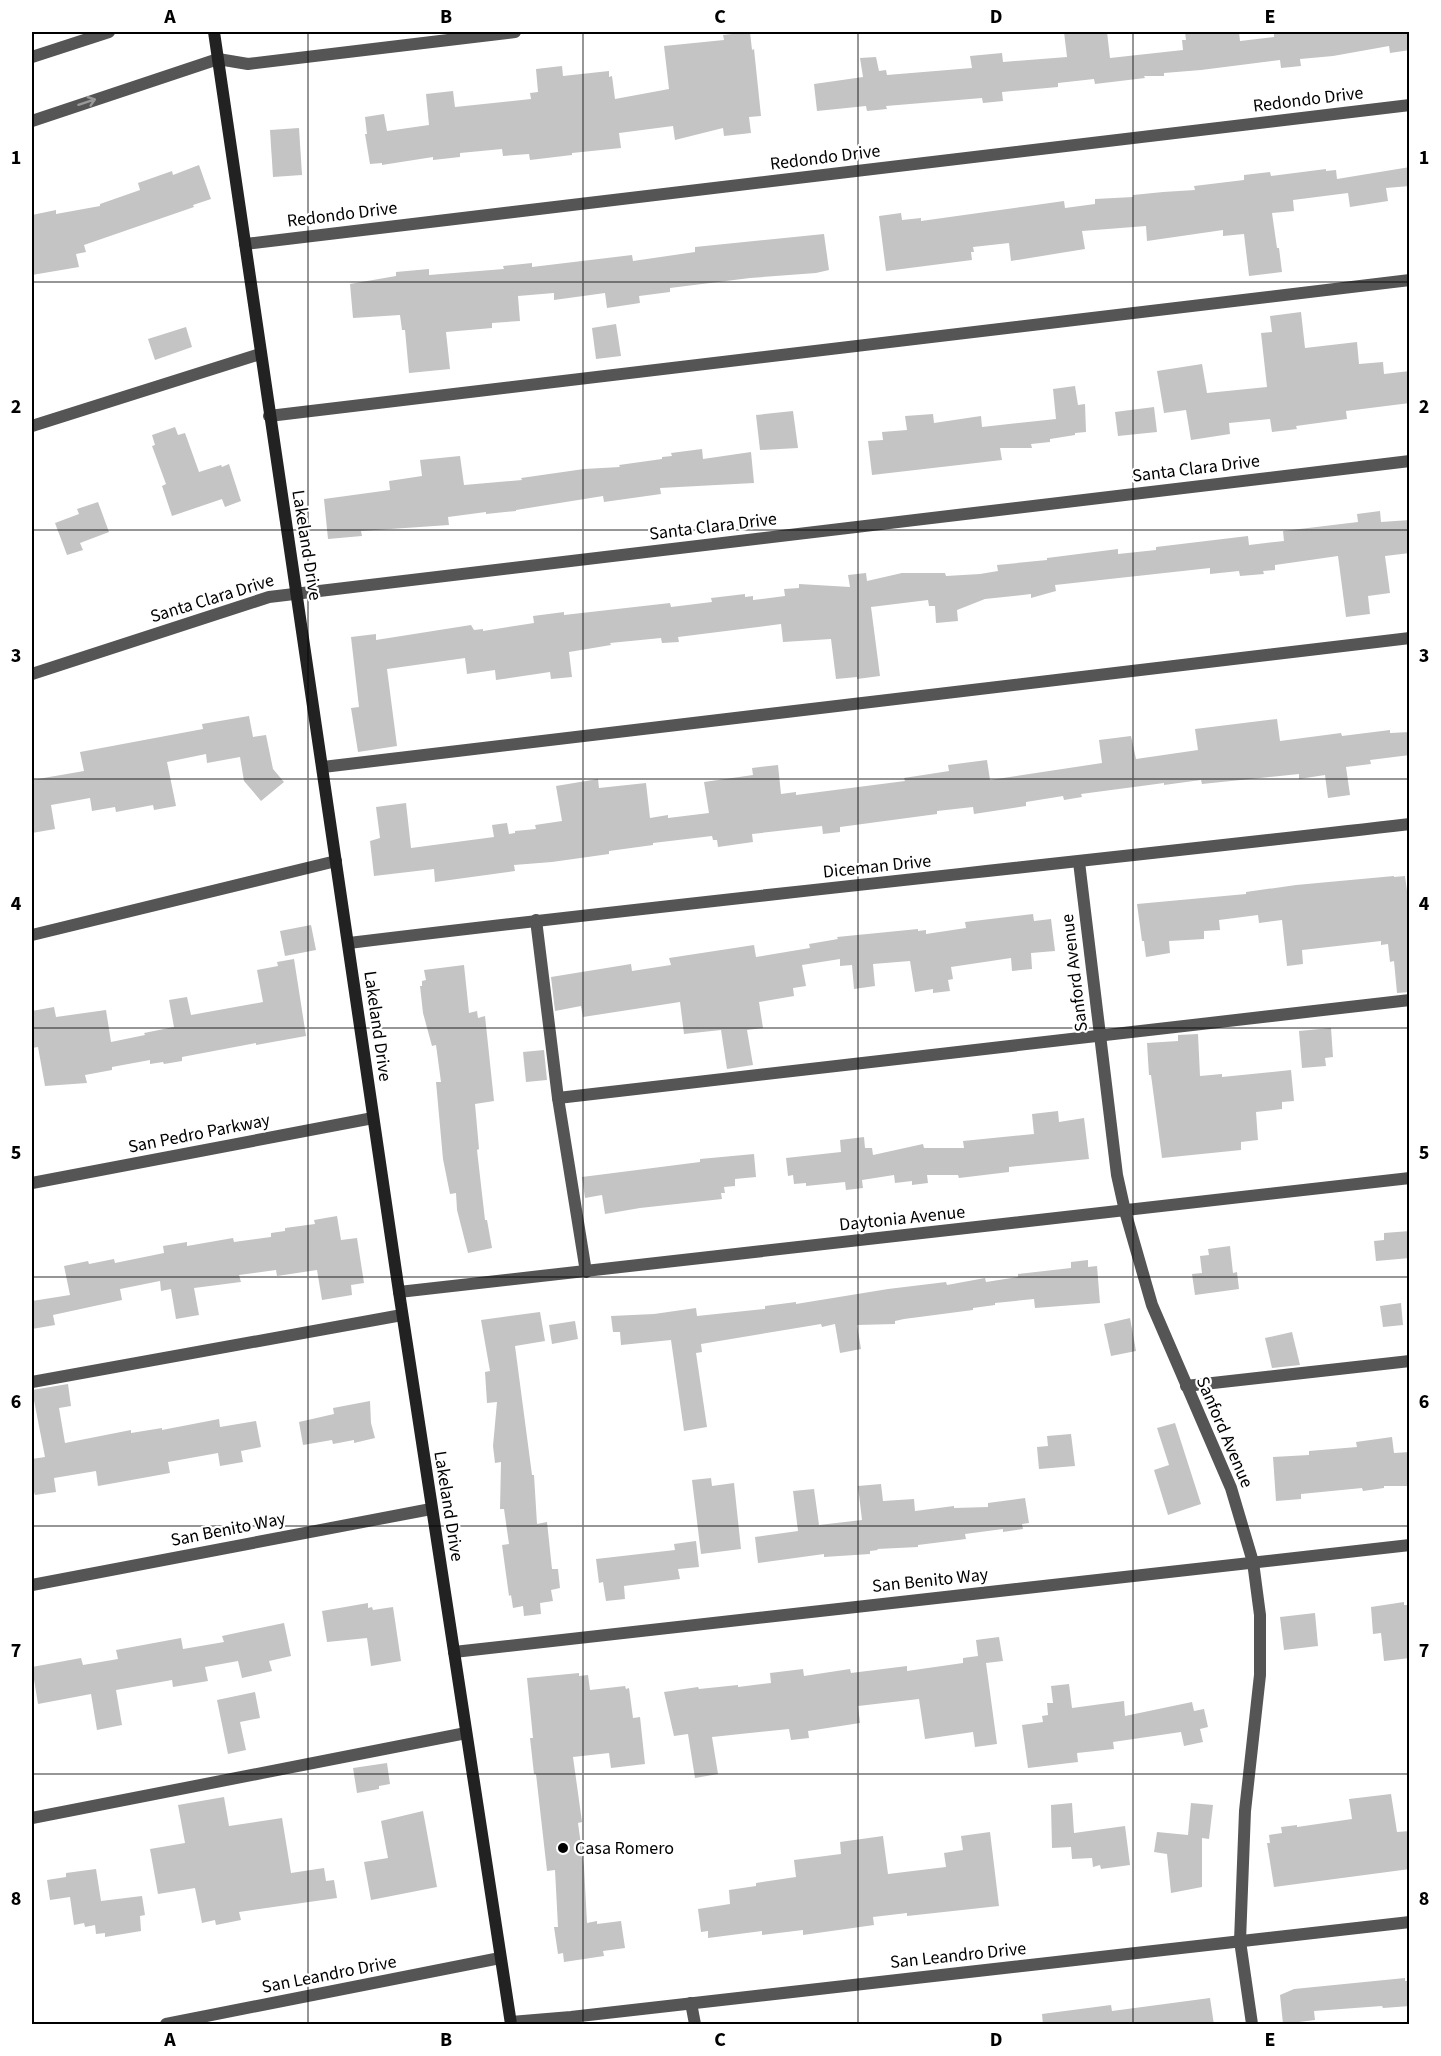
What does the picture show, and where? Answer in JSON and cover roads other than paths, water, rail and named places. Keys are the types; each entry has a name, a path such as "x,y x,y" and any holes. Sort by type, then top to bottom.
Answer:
{"street":[{"path":"32,57 109,32"},
{"name":"Lakeland Drive","path":"214,32 402,1315 511,2023"},
{"path":"32,121 218,59 248,64 515,32"},
{"name":"Redondo Drive","path":"245,244 1410,105"},
{"path":"269,416 1410,280"},
{"path":"32,426 260,354"},
{"name":"Santa Clara Drive","path":"32,674 269,597 1410,461"},
{"path":"323,768 1410,638"},
{"name":"Diceman Drive","path":"349,943 536,920 1410,824"},
{"path":"32,935 336,861"},
{"name":"Sanford Avenue","path":"1079,862 1117,1175 1125,1212 1152,1305 1231,1488 1253,1562 1260,1615 1260,1675 1245,1810 1240,1941 1252,2025"},
{"path":"536,920 558,1098 586,1272"},
{"path":"558,1098 1410,1000"},
{"name":"San Pedro Parkway","path":"32,1183 373,1118"},
{"name":"Daytonia Avenue","path":"399,1292 1125,1212 1410,1178"},
{"path":"32,1382 402,1315"},
{"path":"1186,1386 1410,1361"},
{"name":"San Benito Way","path":"32,1585 431,1509"},
{"name":"San Benito Way","path":"454,1652 1410,1545"},
{"path":"32,1818 466,1733"},
{"name":"San Leandro Drive","path":"511,2023 1410,1922"},
{"name":"San Leandro Drive","path":"166,2025 500,1958"},
{"path":"691,2003 695,2025"}],"place":[{"name":"Casa Romero","path":"563,1848"}]}
